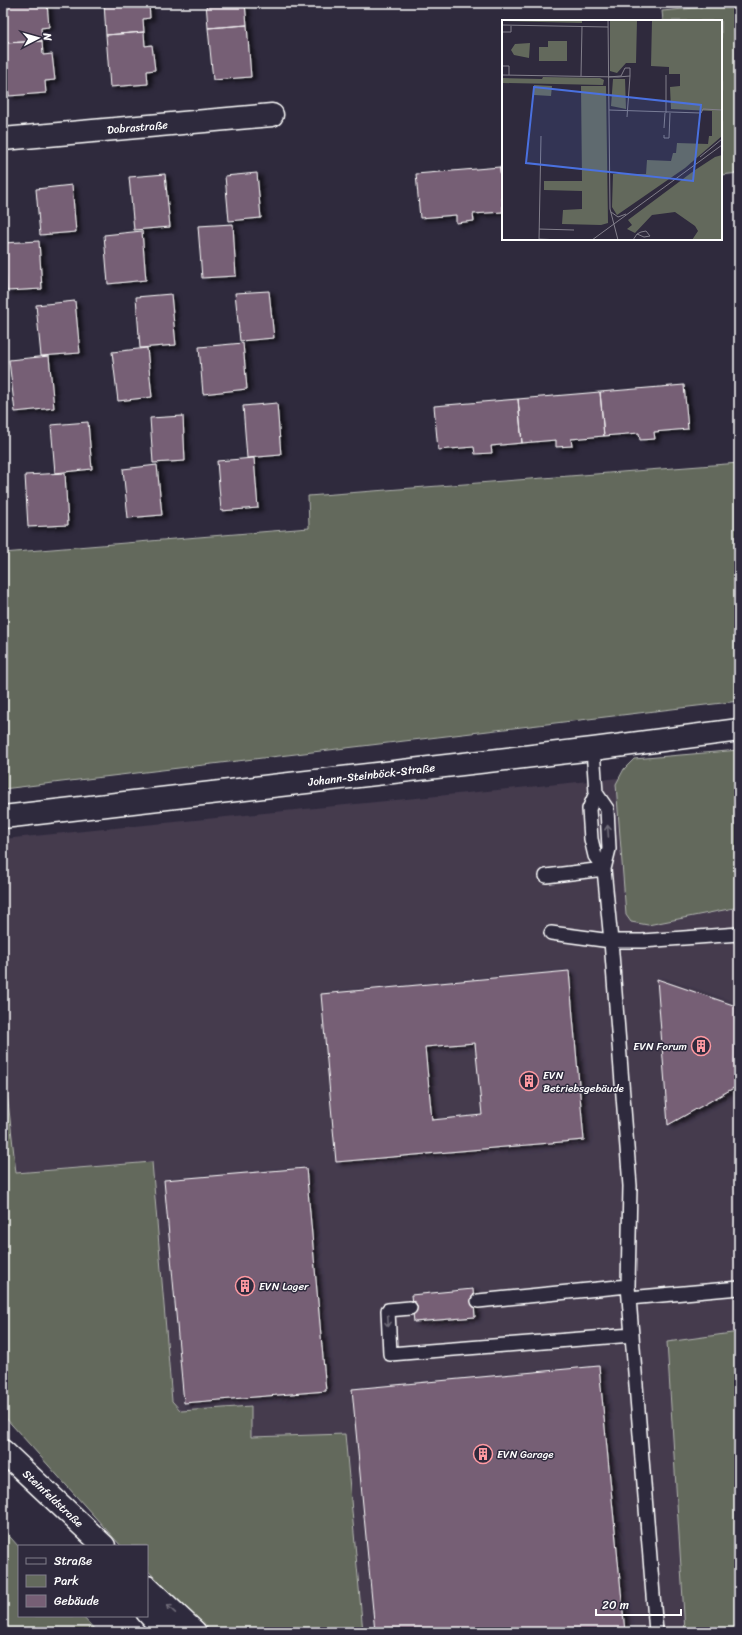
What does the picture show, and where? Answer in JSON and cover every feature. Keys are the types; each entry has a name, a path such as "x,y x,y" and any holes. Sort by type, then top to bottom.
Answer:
{"street":[{"name":"Dobrastraße","path":"3,139 272,115"},
{"name":"Johann-Steinböck-Straße","path":"3,817 593,749 739,730"},
{"name":"Steinfeldstraße","path":"3,1451 86,1545"},
{"name":"Steinfeldstraße","path":"3,1451 103,1545"},
{"path":"148,1588 195,1632"},
{"path":"148,1613 164,1632"}],"lane":[{"path":"593,749 596,793 589,809 591,839 595,856 604,869"},
{"path":"596,793 607,809 609,849 604,869 630,1186 629,1292 656,1632"},
{"path":"546,876 604,869"},
{"path":"551,933 611,941 642,941 739,934"},
{"path":"478,1301 629,1292 739,1288"},
{"path":"410,1308 388,1310 390,1354 632,1335"}],"shaded area":[{"path":"739,766 739,1632 212,1632 148,1571 148,1545 120,1545 3,1415 3,839"}],"green space":[{"path":"739,4 739,173 722,175 722,20 663,20 662,11"},
{"path":"739,463 739,701 3,789 3,553 309,528 308,496"},
{"path":"739,750 739,907 648,925 631,922 626,915 616,784 624,769 634,759"},
{"path":"3,1056 16,1173 152,1162 172,1401 181,1411 251,1406 251,1437 345,1434 363,1632 212,1632 148,1571 148,1545 120,1545 3,1415"},
{"path":"739,1332 739,1632 685,1632 667,1342"},
{"path":"3,1529 18,1546 18,1617 83,1617 97,1632 3,1632"}],"building":[{"path":"3,3 47,3 49,27 41,28 42,41 5,43"},
{"path":"104,3 149,3 150,18 143,19 144,32 106,35"},
{"path":"206,3 245,3 247,25 208,28"},
{"path":"247,25 251,77 213,80 208,28"},
{"path":"144,32 145,46 152,45 155,70 147,71 148,84 110,87 106,35"},
{"path":"42,41 43,55 52,54 55,80 45,81 46,93 9,96 5,43"},
{"path":"500,167 502,167 502,192"},
{"path":"500,167 502,212 473,214 474,221 456,223 456,215 420,218 416,174"},
{"path":"257,173 261,218 229,221 225,176"},
{"path":"165,174 170,227 134,230 129,177"},
{"path":"72,185 76,232 40,235 36,189"},
{"path":"233,224 236,276 202,278 198,226"},
{"path":"142,231 146,280 108,284 104,235"},
{"path":"39,241 42,289 7,291 3,243"},
{"path":"269,291 274,338 240,341 235,293"},
{"path":"171,294 176,345 140,348 136,297"},
{"path":"75,301 80,353 41,356 36,305"},
{"path":"243,343 247,389 203,394 199,347"},
{"path":"147,348 152,397 118,401 112,352"},
{"path":"49,356 54,408 15,412 9,360"},
{"path":"684,385 688,429 654,432 655,439 640,440 639,433 604,436 600,392"},
{"path":"600,392 604,436 571,439 572,446 556,447 556,440 522,443 518,399"},
{"path":"518,399 522,443 491,446 492,453 475,454 474,447 438,450 434,406"},
{"path":"277,403 281,455 247,458 243,406"},
{"path":"183,416 185,461 153,463 150,418"},
{"path":"88,422 92,469 55,473 51,425"},
{"path":"254,458 258,508 221,511 217,461"},
{"path":"157,465 162,515 128,518 123,469"},
{"path":"65,473 68,525 28,527 25,475"},
{"name":"EVN Betriebsgebäude","path":"569,971 584,1140 336,1162 321,994","holes":["475,1043 482,1115 432,1120 425,1047"]},
{"name":"EVN Forum","path":"657,979 739,1007 739,1085 668,1125"},
{"name":"EVN Lager","path":"306,1168 326,1391 184,1403 164,1180"},
{"path":"473,1289 475,1317 414,1322 411,1295"},
{"name":"EVN Garage","path":"599,1366 625,1632 375,1632 352,1389"}],"place":[{"name":"EVN Forum","path":"701,1046"},
{"name":"EVN Betriebsgebäude","path":"529,1081"},
{"name":"EVN Lager","path":"245,1286"},
{"name":"EVN Garage","path":"483,1454"}]}
